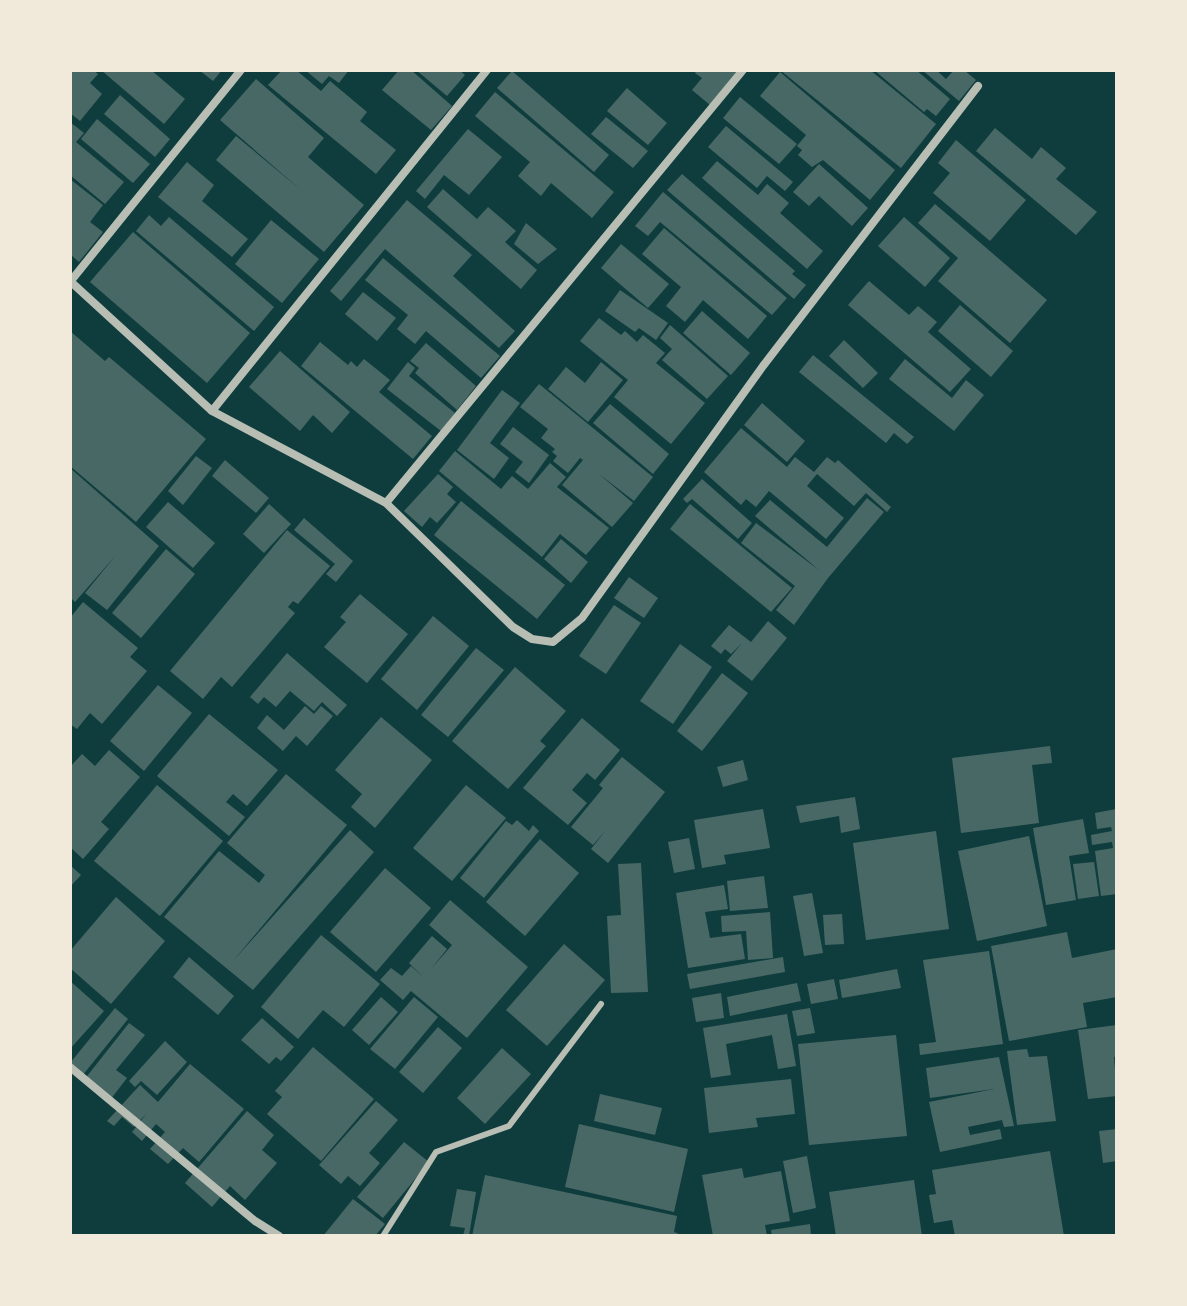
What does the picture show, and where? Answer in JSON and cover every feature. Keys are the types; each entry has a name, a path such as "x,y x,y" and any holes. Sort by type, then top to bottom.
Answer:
{"street":[{"path":"241,70 70,281 212,411 386,503 513,627 532,639 553,642 568,633 763,366 978,86"},
{"path":"212,411 487,70"},
{"path":"386,503 743,70"},
{"path":"70,1067 255,1221 279,1236"}],"lane":[{"path":"383,1236 436,1152 509,1126 601,1004"}],"building":[{"path":"70,70 93,70 98,74 90,83 102,94 80,121 70,113"},
{"path":"101,70 151,70 185,99 164,124"},
{"path":"199,70 222,70 213,81"},
{"path":"282,70 296,70 321,91 330,81 367,112 360,121 396,150 376,174 268,85"},
{"path":"305,70 349,70 339,83 329,76 322,84"},
{"path":"399,70 411,70 452,106 431,130 382,90"},
{"path":"416,70 459,70 465,75 447,96"},
{"path":"697,70 738,70 710,105 692,90 702,78 695,73"},
{"path":"780,70 870,70 936,124 901,168"},
{"path":"874,70 916,70 950,99 936,116 927,109 924,112"},
{"path":"922,70 936,70 946,79 954,70 964,70 976,80 959,101"},
{"path":"512,71 609,155 594,172 497,88"},
{"path":"780,72 895,170 870,200 823,160 812,167 798,155 802,150 797,146 806,135 760,96"},
{"path":"256,79 324,138 308,157 364,205 324,252 216,160 236,136 301,190 220,120"},
{"path":"627,88 667,123 648,145 607,111"},
{"path":"495,92 614,192 592,218 551,183 541,196 518,176 530,162 475,116"},
{"path":"120,95 170,139 155,157 104,114"},
{"path":"740,97 797,144 779,164 723,118"},
{"path":"606,117 648,151 633,168 591,134"},
{"path":"97,119 150,164 133,183 81,139"},
{"path":"70,122 84,133 76,142 124,182 105,204 70,175"},
{"path":"726,126 793,182 785,191 767,176 757,188 708,147"},
{"path":"995,128 1032,159 1041,147 1066,168 1056,179 1097,212 1076,235 976,151"},
{"path":"468,129 502,157 469,195 444,175 425,199 416,191"},
{"path":"956,140 1026,200 990,241 933,193 950,173 938,163"},
{"path":"717,161 758,195 767,184 789,203 780,213 823,251 807,269 702,178"},
{"path":"187,162 214,185 202,201 248,239 232,257 158,197"},
{"path":"819,164 868,208 852,226 819,196 809,206 793,192"},
{"path":"682,174 795,271 792,274 806,285 794,299 667,190"},
{"path":"70,179 103,205 90,222 103,232 79,262 70,254"},
{"path":"443,189 477,219 488,207 516,231 505,242 537,270 521,289 427,207"},
{"path":"663,192 787,298 772,315 660,222 648,236 635,226"},
{"path":"407,200 472,255 453,276 515,331 499,348 385,249 341,301 330,291"},
{"path":"935,204 1047,300 1010,343 938,281 958,258 918,223"},
{"path":"149,215 161,226 169,217 274,307 254,331 136,231"},
{"path":"904,217 950,258 925,287 878,246"},
{"path":"271,220 319,259 282,303 235,264"},
{"path":"526,223 557,249 538,264 514,244"},
{"path":"664,228 767,316 748,339 703,300 685,322 666,306 681,287 642,254"},
{"path":"133,232 250,333 207,383 90,282"},
{"path":"621,244 669,284 648,308 601,268"},
{"path":"383,258 500,356 481,378 426,331 415,344 397,329 408,315 365,280"},
{"path":"869,281 909,315 918,306 937,322 928,332 971,369 950,392 848,305"},
{"path":"620,290 668,323 656,340 639,328 635,332 605,311"},
{"path":"363,292 396,318 377,341 345,314"},
{"path":"960,305 1013,351 991,377 938,331"},
{"path":"702,311 750,353 731,375 683,333"},
{"path":"599,318 621,335 625,331 637,342 643,335 665,353 656,363 705,403 671,444 614,397 628,380 580,341"},
{"path":"670,325 728,376 707,399 662,360 672,349 660,338"},
{"path":"70,331 105,361 109,357 206,439 136,522 70,466"},
{"path":"844,340 878,373 863,388 829,356"},
{"path":"320,342 348,365 351,361 357,367 364,359 390,380 379,392 432,436 413,459 301,366"},
{"path":"426,343 476,386 457,410 415,373 419,368 410,361"},
{"path":"280,351 350,412 332,433 313,415 300,431 249,387"},
{"path":"813,355 914,437 907,444 894,433 886,443 799,372"},
{"path":"905,359 952,398 966,380 984,395 954,431 889,379"},
{"path":"408,362 415,368 409,376 455,413 441,431 387,389"},
{"path":"601,362 623,380 588,422 548,389 566,367 585,383"},
{"path":"539,384 653,477 634,501 599,474 633,503 612,527 562,485 583,460 580,458 568,473 553,461 557,456 552,452 555,449 541,438 548,429 520,407"},
{"path":"502,390 520,403 490,443 509,458 494,479 457,450"},
{"path":"762,403 805,441 787,462 744,425"},
{"path":"610,404 669,454 653,474 593,423"},
{"path":"513,427 549,455 529,483 515,472 523,462 500,444"},
{"path":"741,428 787,467 795,457 814,472 827,457 835,463 838,460 891,507 887,512 866,493 854,506 817,474 807,486 844,518 826,539 769,491 756,507 746,499 741,505 704,472"},
{"path":"455,451 501,489 512,476 528,489 550,463 566,477 557,487 609,528 586,555 560,534 542,557 439,471"},
{"path":"196,456 212,468 183,505 168,491"},
{"path":"225,460 269,498 256,513 212,476"},
{"path":"70,468 159,546 107,610 85,593 116,555 75,602 70,597"},
{"path":"438,474 453,487 447,494 456,502 437,523 430,517 422,527 404,511"},
{"path":"702,479 752,523 738,539 692,499 687,503 683,499"},
{"path":"867,498 884,512 828,578 794,625 776,610 795,586 741,543 756,523 819,570 755,516 770,500 827,547"},
{"path":"461,501 565,585 537,619 434,535"},
{"path":"168,502 215,543 193,568 146,527"},
{"path":"269,504 291,524 264,553 243,534"},
{"path":"690,504 792,588 771,612 670,529"},
{"path":"304,518 353,561 336,582 326,574 335,564 294,530"},
{"path":"287,530 330,566 298,604 293,601 288,607 295,613 232,687 221,677 203,699 170,671"},
{"path":"561,539 588,562 571,583 544,559"},
{"path":"166,549 195,574 141,638 112,613"},
{"path":"629,577 658,598 644,618 614,598"},
{"path":"360,594 408,634 367,683 324,647 346,622 340,617"},
{"path":"83,602 138,648 130,657 147,671 102,724 90,713 77,729 70,724 70,618"},
{"path":"614,605 641,623 606,674 579,656"},
{"path":"433,616 469,646 417,710 381,679"},
{"path":"768,621 787,638 752,681 727,661 742,643 731,654 725,649 721,654 711,646 729,625 751,642"},
{"path":"680,644 712,667 673,724 640,701"},
{"path":"476,648 504,670 448,737 421,715"},
{"path":"287,653 347,705 337,716 322,702 314,711 290,691 276,707 264,697 258,704 250,697"},
{"path":"515,667 566,711 540,741 546,746 508,789 452,741"},
{"path":"722,673 748,693 702,751 677,731"},
{"path":"158,685 192,713 144,771 110,741"},
{"path":"305,706 314,714 321,706 333,716 307,746 296,736 283,751 257,728 267,715 284,730"},
{"path":"209,714 278,770 247,806 233,794 226,802 245,817 229,836 157,776"},
{"path":"381,717 432,760 375,828 351,807 362,794 335,770"},
{"path":"582,718 620,750 595,780 587,773 572,790 587,803 568,825 523,788"},
{"path":"1050,746 1052,763 1032,765 1039,823 961,833 952,758"},
{"path":"109,750 140,777 101,822 109,829 83,859 70,847 70,767 82,754 95,766"},
{"path":"622,757 665,792 608,863 591,849 606,830 593,845 571,827 603,788 599,785"},
{"path":"743,760 748,780 723,787 717,767"},
{"path":"286,774 347,825 233,961 350,830 374,852 253,990 164,917 219,851 259,883 265,875 227,843"},
{"path":"157,785 223,841 160,916 94,861"},
{"path":"466,785 506,818 452,881 413,848"},
{"path":"855,797 860,829 841,833 839,816 800,823 796,806"},
{"path":"763,809 770,848 724,855 726,864 702,868 694,820"},
{"path":"1116,809 1117,894 1101,896 1095,851 1113,848 1112,842 1092,845 1091,835 1112,831 1111,827 1097,829 1095,813"},
{"path":"1083,819 1089,853 1069,856 1076,900 1046,905 1033,828"},
{"path":"517,820 529,831 533,825 539,831 484,898 460,878 506,821 512,825"},
{"path":"936,831 949,929 866,940 853,843"},
{"path":"1029,836 1047,926 977,941 958,851"},
{"path":"689,838 695,869 674,873 668,842"},
{"path":"540,839 579,873 525,936 486,902"},
{"path":"1094,862 1099,896 1078,899 1073,864"},
{"path":"641,863 648,992 611,993 607,916 621,915 618,864"},
{"path":"70,865 81,875 70,887"},
{"path":"385,868 431,908 376,972 330,932"},
{"path":"764,876 768,908 730,911 727,881"},
{"path":"724,885 728,909 705,912 710,938 741,934 745,959 688,968 676,893"},
{"path":"812,893 823,953 804,956 793,896"},
{"path":"116,897 165,941 111,1004 70,968 70,951"},
{"path":"450,900 528,967 467,1038 411,991 403,1000 380,980 391,968 402,976 411,966 424,978 409,963 432,936 447,949 431,969 452,945 429,925"},
{"path":"770,912 773,958 748,960 746,931 722,932 721,916"},
{"path":"842,914 844,944 825,945 823,915"},
{"path":"1067,932 1072,958 1117,949 1117,997 1083,1003 1087,1027 1009,1041 991,946"},
{"path":"321,935 380,984 344,1027 323,1010 298,1039 261,1007"},
{"path":"564,944 605,980 547,1046 506,1010"},
{"path":"989,951 1003,1044 920,1055 919,1044 936,1042 923,960"},
{"path":"189,957 234,996 218,1015 173,977"},
{"path":"783,957 785,972 690,989 687,974"},
{"path":"897,969 901,988 842,998 839,980"},
{"path":"834,979 838,999 811,1004 807,984"},
{"path":"70,981 104,1011 70,1049"},
{"path":"797,983 801,1001 730,1016 727,997"},
{"path":"721,993 724,1018 696,1022 692,998"},
{"path":"381,997 398,1012 369,1045 352,1030"},
{"path":"414,997 438,1017 395,1069 370,1049"},
{"path":"115,1008 128,1019 82,1076 70,1063"},
{"path":"810,1008 815,1033 797,1036 792,1011"},
{"path":"787,1014 796,1066 778,1069 772,1035 726,1044 731,1075 711,1078 703,1028"},
{"path":"262,1018 294,1047 281,1061 276,1057 269,1064 241,1040"},
{"path":"129,1023 145,1035 116,1070 127,1078 110,1100 84,1080"},
{"path":"1117,1025 1117,1056 1114,1057 1117,1096 1088,1099 1078,1030"},
{"path":"438,1027 462,1048 423,1093 399,1072"},
{"path":"896,1035 907,1136 809,1145 798,1044"},
{"path":"165,1041 187,1062 157,1095 141,1081 135,1087 129,1081"},
{"path":"313,1047 374,1099 321,1161 267,1114 282,1097 275,1091"},
{"path":"502,1048 531,1074 485,1124 457,1098"},
{"path":"1027,1049 1029,1057 1047,1056 1056,1121 1017,1125 1007,1051"},
{"path":"999,1057 1014,1126 1004,1127 1002,1120 968,1127 970,1135 1000,1129 1002,1139 940,1152 929,1102 994,1089 930,1098 926,1068"},
{"path":"190,1064 244,1109 199,1162 183,1148 168,1164 150,1149 165,1132 156,1124 142,1141 132,1132 147,1113 134,1127 122,1117 114,1126 107,1121 140,1085 158,1102"},
{"path":"791,1079 795,1114 756,1118 758,1127 709,1133 704,1088"},
{"path":"600,1094 662,1108 655,1135 594,1121"},
{"path":"376,1101 398,1120 369,1153 380,1163 360,1186 348,1176 341,1184 319,1165"},
{"path":"247,1111 274,1135 262,1150 277,1163 245,1200 230,1186 212,1207 185,1183"},
{"path":"579,1124 688,1149 674,1212 565,1187"},
{"path":"1117,1129 1117,1161 1103,1163 1099,1131"},
{"path":"404,1142 429,1162 383,1218 357,1197"},
{"path":"1050,1151 1064,1236 955,1236 952,1220 934,1223 929,1195 936,1194 932,1170"},
{"path":"807,1156 816,1208 793,1213 783,1161"},
{"path":"742,1168 744,1178 781,1171 790,1221 765,1225 767,1236 713,1236 702,1175"},
{"path":"485,1175 677,1216 674,1232 684,1236 472,1236"},
{"path":"914,1180 922,1236 836,1236 829,1192"},
{"path":"457,1189 476,1192 469,1236 463,1236 465,1228 450,1226"},
{"path":"353,1199 385,1224 375,1236 323,1236"},
{"path":"810,1224 811,1236 772,1236 771,1230"}]}
